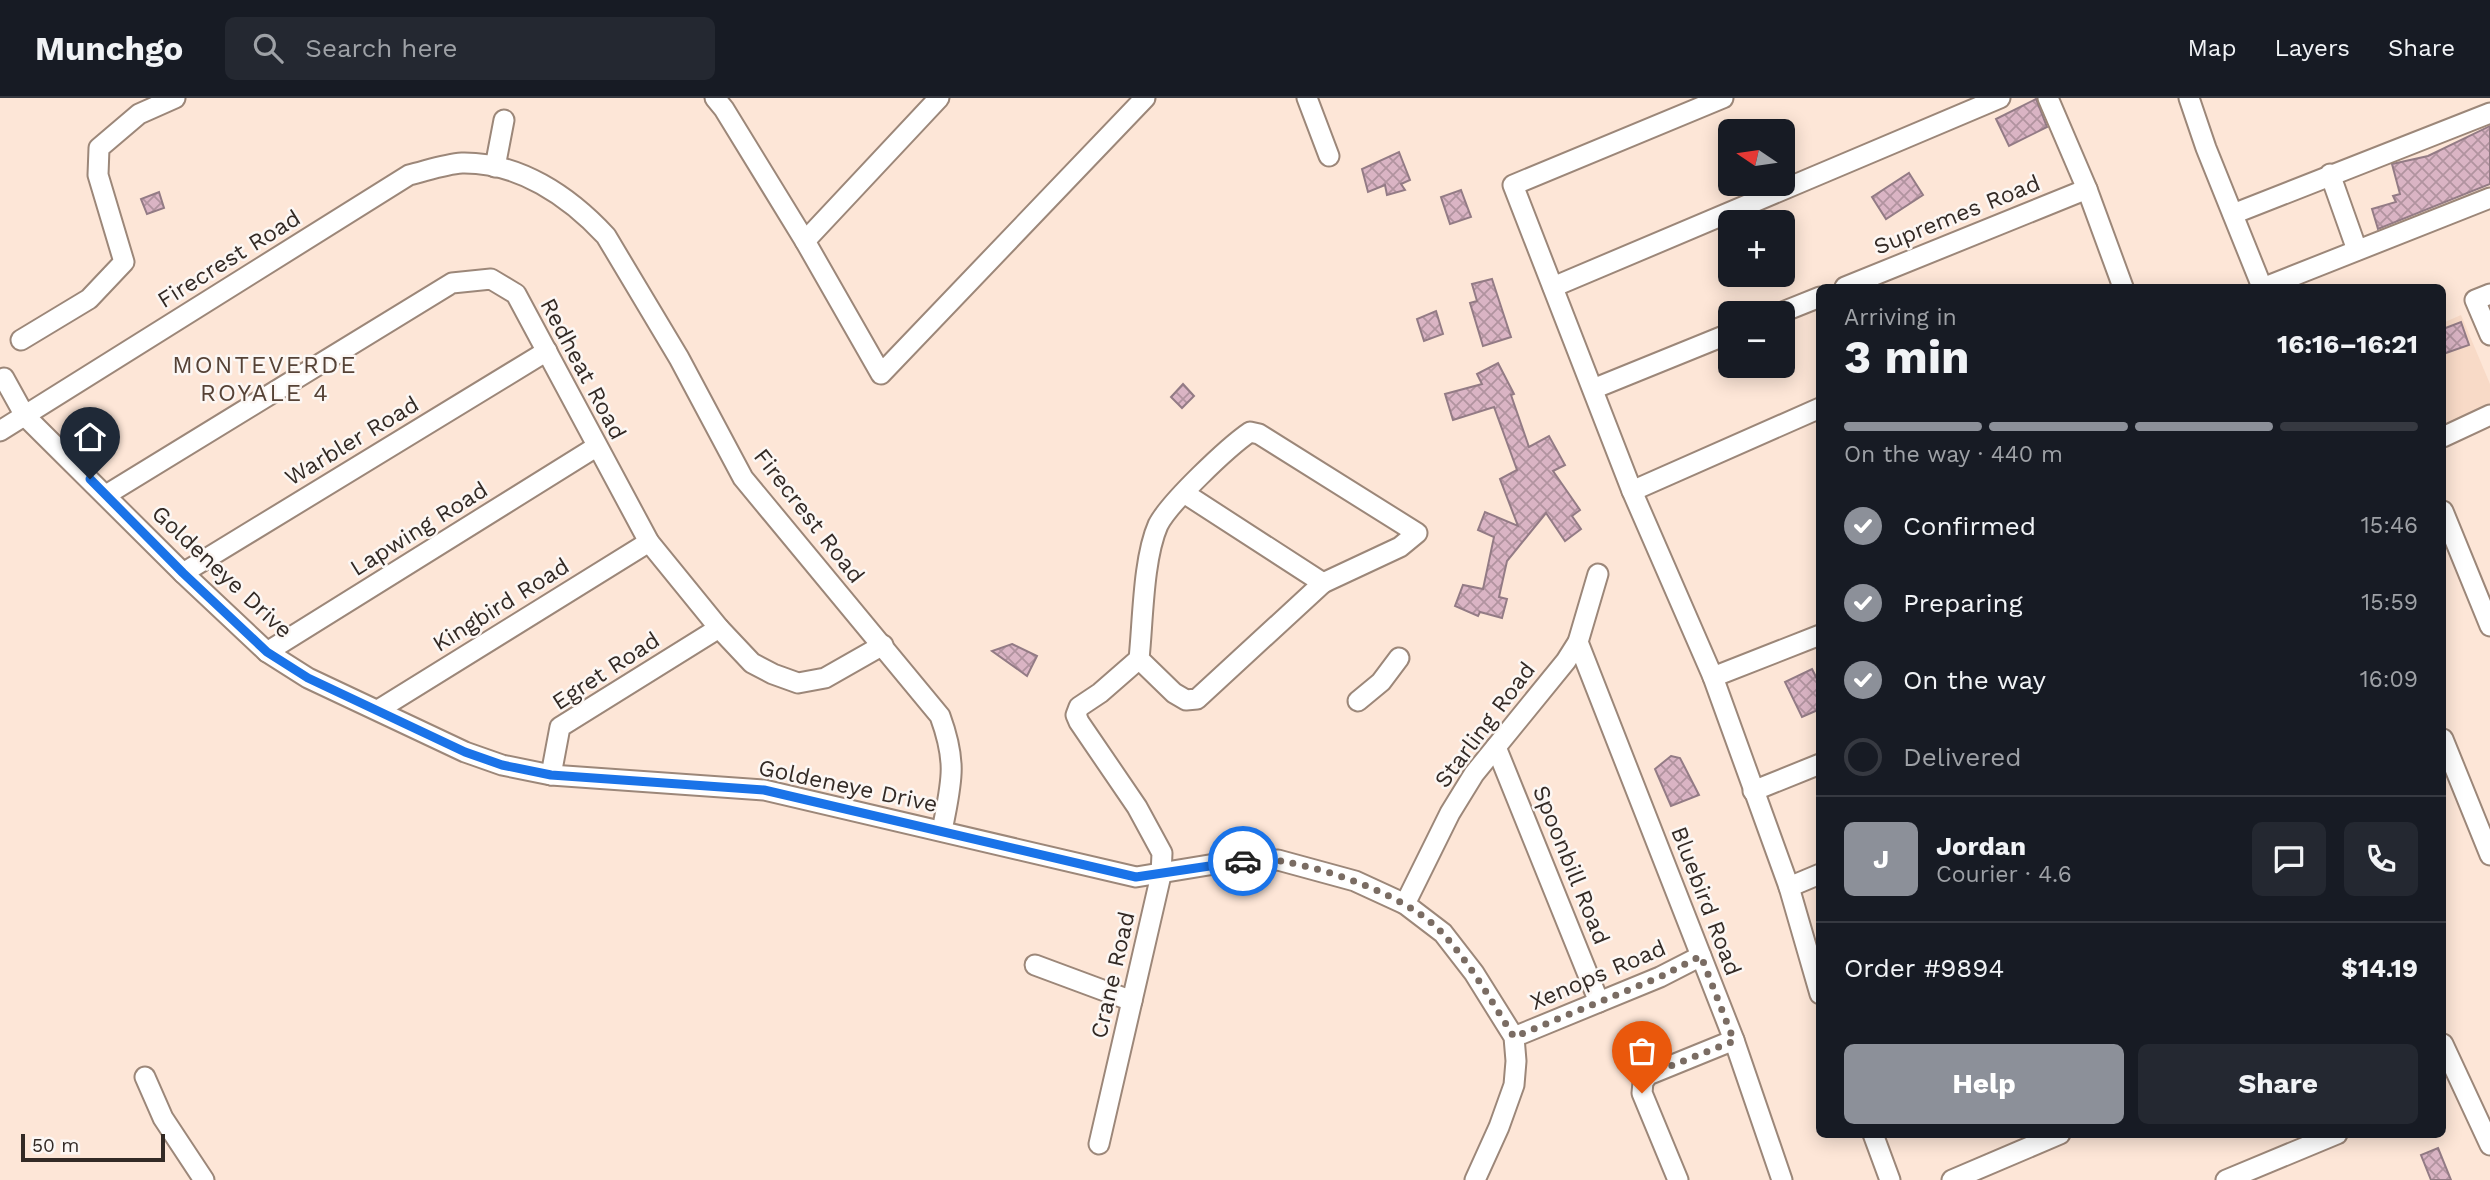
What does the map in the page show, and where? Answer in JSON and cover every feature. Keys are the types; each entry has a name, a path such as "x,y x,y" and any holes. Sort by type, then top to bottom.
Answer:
{"street":[{"path":"20,340 89,299 124,262 98,175 99,148 139,114 175,98"},
{"path":"805,241 939,98"},
{"path":"725,102 881,374 1145,98"},
{"path":"1307,98 1329,156"},
{"path":"1723,98 1513,185 1632,491 1713,677 1789,887 1816,980"},
{"path":"1553,287 2000,98"},
{"path":"2048,98 2087,189 2115,284"},
{"path":"2189,98 2206,148 2263,284"},
{"path":"2233,214 2490,113"},
{"path":"495,167 504,120"},
{"name":"Firecrest Road","path":"0,431 409,175 461,163 495,167 548,185 591,219 607,236 679,358 743,478 940,716 950,742 953,774 942,831"},
{"path":"2330,174 2357,250"},
{"name":"Supremes Road","path":"1852,284 2087,189"},
{"path":"2272,284 2490,198"},
{"name":"Redheat Road","path":"106,495 452,283 491,279 516,293 649,542 719,628 752,663 798,683 825,678 883,645"},
{"path":"2483,297 2490,335"},
{"path":"1795,307 1816,299"},
{"path":"1593,389 1718,338"},
{"name":"Warbler Road","path":"183,573 547,351"},
{"name":"Goldeneye Drive","path":"4,378 25,416 267,652 308,678 465,752 502,765 551,775 764,790 1136,877 1233,861 1278,860 1355,881 1405,904 1443,933 1474,972 1514,1037 1514,1085 1475,1180"},
{"path":"1632,491 1816,410"},
{"path":"2446,436 2490,415"},
{"path":"1250,432 1258,434 1417,533 1400,547 1323,583 1198,699 1186,701 1139,659 1149,557 1159,523 1184,493 1233,443 1250,432"},
{"name":"Lapwing Road","path":"267,652 596,447"},
{"path":"1184,493 1323,583"},
{"path":"2446,518 2490,626"},
{"name":"Kingbird Road","path":"378,710 649,542"},
{"name":"Starling Road","path":"1405,904 1450,813 1474,774 1566,661 1578,642 1598,574"},
{"name":"Egret Road","path":"551,775 560,727 719,628"},
{"path":"1713,677 1816,637"},
{"name":"Bluebird Road","path":"1578,642 1734,1041 1783,1180"},
{"path":"1359,701 1381,682 1399,658"},
{"name":"Crane Road","path":"1099,1144 1161,875 1162,853 1138,807 1076,715 1079,707 1100,693 1139,659"},
{"path":"2446,746 2490,855"},
{"name":"Spoonbill Road","path":"1496,747 1600,1002"},
{"path":"1754,791 1816,766"},
{"path":"1789,887 1816,876"},
{"name":"Xenops Road","path":"1514,1037 1660,977 1701,956"},
{"path":"1035,965 1132,1001"},
{"path":"1678,1180 1642,1093 1643,1082 1648,1075 1734,1041"},
{"path":"2446,1058 2452,1086 2490,1145"},
{"path":"145,1077 163,1118 204,1180"},
{"path":"1874,1138 1890,1180"},
{"path":"1952,1180 2051,1138"},
{"path":"2226,1180 2327,1138"}],"shaded area":[{"path":"2461,315 2490,384 2490,408 2446,427 2446,322"}],"building":[{"path":"2036,99 2047,127 2009,146 1996,119"},
{"path":"2490,126 2490,184 2378,229 2372,209 2396,202 2393,196 2400,194 2392,164 2428,156"},
{"path":"1399,152 1410,180 1401,184 1405,190 1387,195 1385,185 1368,192 1362,169"},
{"path":"1909,173 1923,195 1886,219 1872,197"},
{"path":"1461,190 1471,217 1450,224 1441,197"},
{"path":"159,192 164,208 147,214 141,199"},
{"path":"1492,279 1511,337 1483,346 1470,303 1477,301 1472,284"},
{"path":"1436,311 1443,334 1424,341 1417,319"},
{"path":"2461,322 2469,345 2446,353 2446,328"},
{"path":"1498,363 1514,394 1511,395 1529,447 1549,436 1565,465 1553,471 1580,510 1572,516 1581,529 1565,541 1546,513 1507,561 1499,597 1507,599 1502,618 1480,612 1478,616 1455,606 1463,585 1483,589 1494,537 1478,530 1485,512 1518,526 1500,479 1517,470 1494,407 1453,420 1445,394 1482,384 1477,374"},
{"path":"1183,384 1194,396 1182,408 1171,397"},
{"path":"1012,644 1037,656 1027,676 992,651"},
{"path":"1812,669 1816,677 1816,711 1802,717 1785,682"},
{"path":"1671,756 1680,758 1699,795 1671,806 1655,769"},
{"path":"2438,1148 2451,1180 2431,1180 2421,1155"}],"way so far":[{"path":"1243,861 1278,860 1314,869 1355,881 1405,904 1443,933 1474,972 1514,1037 1660,977 1701,956 1734,1041 1648,1075 1643,1082 1642,1093"}],"district":[{"name":"MONTEVERDE ROYALE 4","path":"265,379"}],"route":[{"path":"90,479 183,573 267,652 308,678 465,752 502,765 551,775 764,790 1136,877 1243,861"}]}
